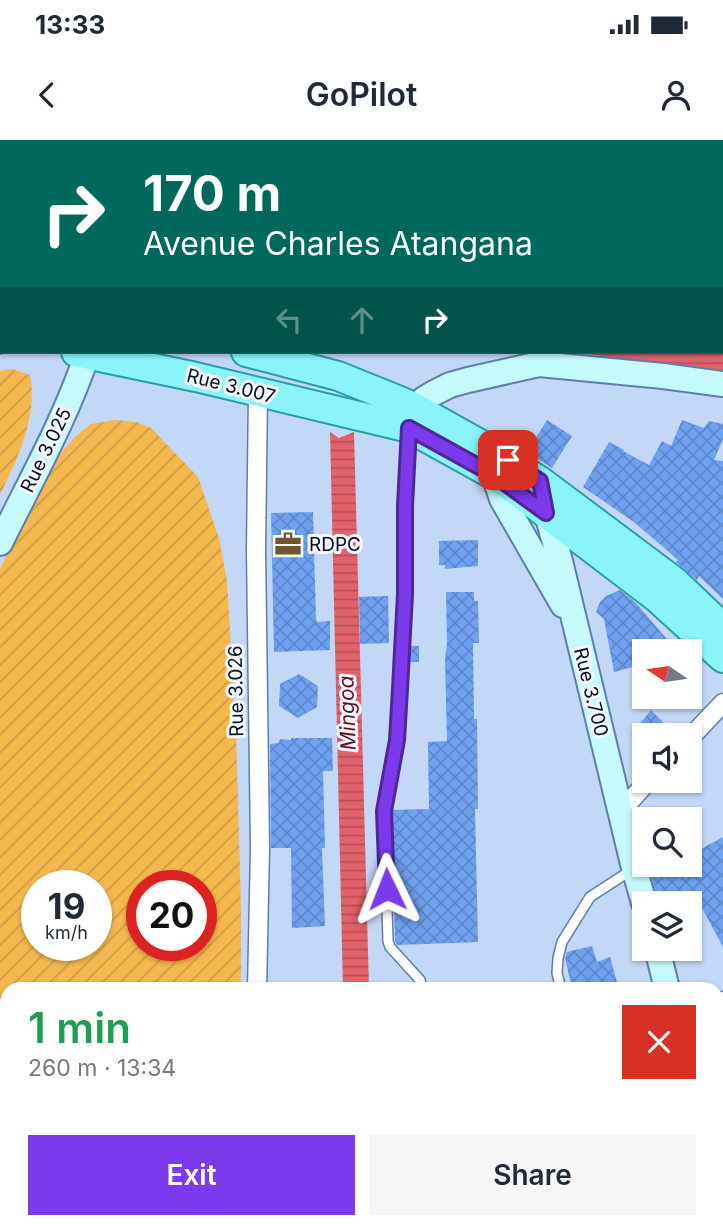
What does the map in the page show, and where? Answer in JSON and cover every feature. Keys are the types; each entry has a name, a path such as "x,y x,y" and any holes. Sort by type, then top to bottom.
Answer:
{"main road":[{"name":"Rue 3.025","path":"0,542 75,389 84,354"},
{"name":"Rue 3.007","path":"89,354 258,392 404,419"},
{"name":"Rue 3.007","path":"254,354 338,376 404,419"},
{"path":"723,384 539,364 450,385 424,399 404,419 494,464 540,481 675,582 723,628"},
{"path":"494,464 546,513 656,597 723,658"},
{"path":"494,464 502,499 575,626"},
{"name":"Rue 3.700","path":"540,481 632,859"},
{"path":"660,961 665,982"}],"street":[{"name":"Rue 3.026","path":"257,982 260,849 256,550 258,392"},
{"path":"702,725 723,703"},
{"path":"621,811 637,793"}],"lane":[{"path":"404,419 405,594 401,676 397,740 384,811 388,941 390,947 420,982"},
{"path":"559,982 558,958 562,942 590,897 632,869"}],"shaded area":[{"path":"12,369 30,375 31,406 20,452 0,495 0,371"},
{"path":"115,420 137,422 151,428 198,477 219,538 227,581 236,733 241,982 0,982 0,569 38,491 64,449 91,424"}],"water":[{"path":"587,354 723,354 723,373"},
{"name":"Mingoa","path":"330,432 339,438 354,432 369,982 343,982"}],"building":[{"path":"547,420 572,436 552,468 527,452"},
{"path":"682,420 704,428 709,421 723,424 723,439 714,460 723,461 723,599 699,576 697,580 676,562 678,560 634,522 583,487 609,442 649,465 662,441 671,446"},
{"path":"313,512 316,619 317,622 330,621 330,650 274,652 271,513"},
{"path":"478,540 478,566 445,569 445,565 439,565 439,541"},
{"path":"620,590 636,603 667,639 632,639 632,667 614,672 604,619 596,612 606,596"},
{"path":"446,592 474,592 474,601 478,601 479,643 473,643 474,719 477,719 478,809 475,809 478,942 397,945 391,810 429,809 428,742 447,741"},
{"path":"388,596 389,643 360,644 359,597"},
{"path":"410,646 419,646 419,662 409,662"},
{"path":"299,674 318,686 317,707 298,718 279,706 280,684"},
{"path":"651,710 663,722 662,723 641,723"},
{"path":"291,738 332,738 333,771 323,771 325,926 292,928 291,848 271,848 270,744"},
{"path":"723,837 723,947 702,908 702,891 655,891 651,877 702,877 702,848"},
{"path":"592,946 597,962 610,957 617,982 570,982 565,958 567,952"}],"place":[{"name":"RDPC","path":"288,544"}],"route":[{"path":"387,889 384,811 397,740 405,594 405,506 409,428 494,475 546,513 540,481 508,460"}]}
